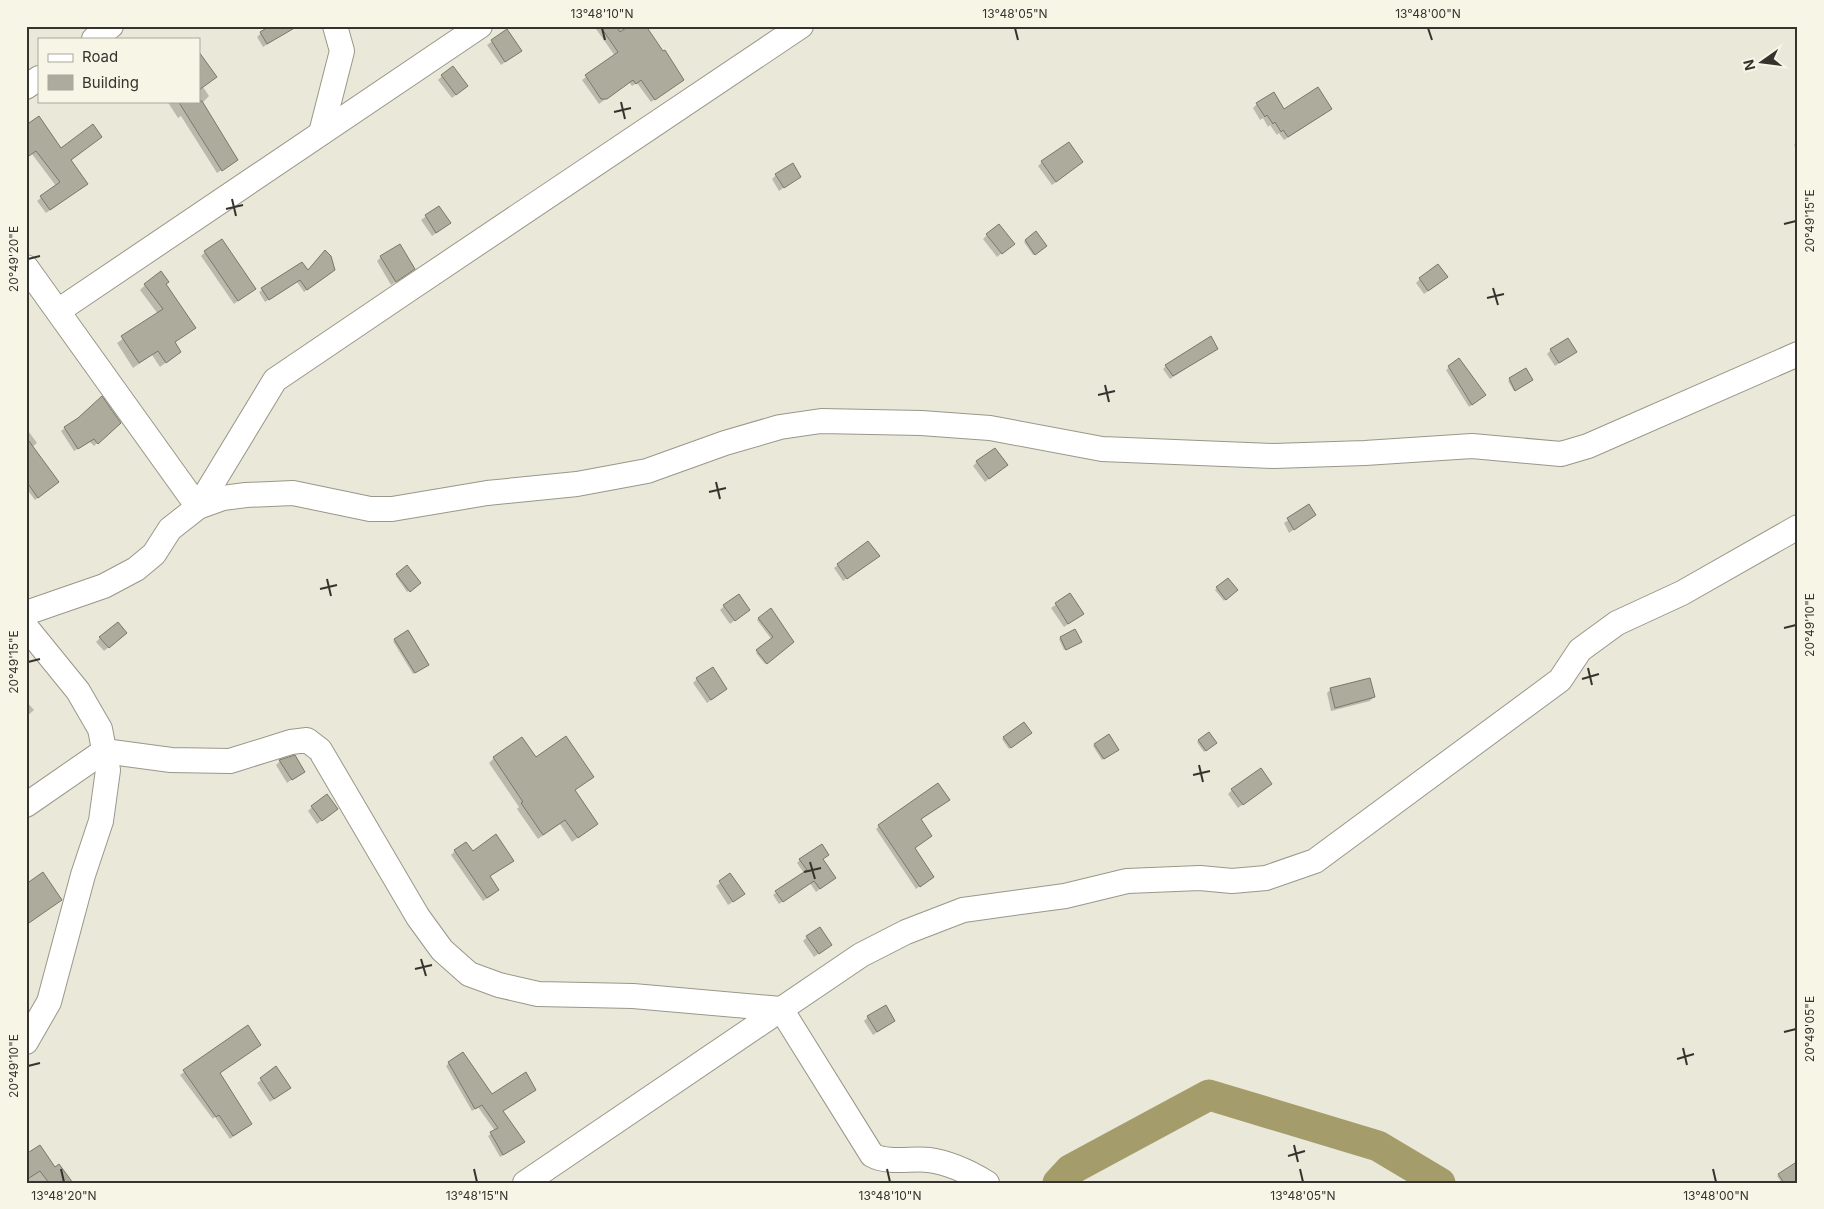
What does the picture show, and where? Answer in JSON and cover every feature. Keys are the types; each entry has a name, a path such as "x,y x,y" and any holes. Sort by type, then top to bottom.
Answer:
{"street":[{"path":"95,38 111,26"},
{"path":"321,134 342,50 336,26"},
{"path":"58,311 480,26"},
{"path":"198,508 275,380 801,26"},
{"path":"26,87 38,79"},
{"path":"26,267 198,508"},
{"path":"26,613 104,586 136,569 154,554 170,529 198,508 223,498 293,493 370,509 392,509 487,493 577,484 647,471 771,429 821,421 921,423 990,428 1102,449 1274,456 1365,453 1472,446 1561,454 1588,446 1798,354"},
{"path":"525,1183 860,955 906,932 963,910 1065,896 1127,881 1200,878 1232,882 1266,878 1315,861 1560,680 1580,650 1617,623 1682,593 1798,527"},
{"path":"26,627 78,690 100,730 108,770 100,821 83,875 49,1002 26,1042"},
{"path":"26,805 104,750 171,760 230,761 291,742 307,740 320,750 418,917 442,950 469,974 499,985 538,994 633,996 781,1009"},
{"path":"781,1009 872,1155 882,1159 929,1160 950,1165 968,1172 987,1183"}],"building":[{"path":"270,26 298,26 267,44 260,32"},
{"path":"600,26 616,26 620,32 629,26 646,26 663,51 665,50 684,80 655,100 641,80 636,84 633,80 607,99 601,99 585,75 618,52"},
{"path":"507,29 522,51 505,62 491,40"},
{"path":"200,53 217,77 200,89"},
{"path":"453,66 468,86 456,95 441,75"},
{"path":"1318,87 1332,109 1288,137 1283,130 1281,132 1275,122 1273,124 1267,115 1265,117 1256,103 1274,92 1284,109"},
{"path":"202,101 238,160 222,171 179,102"},
{"path":"39,116 61,148 93,124 102,137 71,160 88,184 50,210 40,196 60,182 36,151 26,158 26,125"},
{"path":"1069,142 1083,162 1056,182 1041,161"},
{"path":"793,163 801,177 784,188 775,174"},
{"path":"439,206 451,223 436,233 425,215"},
{"path":"999,224 1015,244 1002,254 986,234"},
{"path":"1036,231 1047,246 1035,255 1025,240"},
{"path":"222,239 256,289 238,301 204,251"},
{"path":"400,244 415,269 396,282 380,256"},
{"path":"325,250 331,256 335,270 307,290 300,280 269,300 261,288 302,262 308,270"},
{"path":"1438,264 1448,277 1428,291 1419,278"},
{"path":"161,271 169,282 166,284 196,328 175,342 181,352 166,363 158,351 139,363 121,336 163,309 144,284"},
{"path":"1211,336 1218,349 1173,376 1165,365"},
{"path":"1568,338 1577,352 1559,363 1550,349"},
{"path":"1459,358 1486,395 1472,405 1448,366"},
{"path":"1526,368 1533,380 1515,391 1509,378"},
{"path":"102,396 121,423 98,444 94,439 78,449 64,427 78,418"},
{"path":"26,437 59,482 38,498 26,481"},
{"path":"995,448 1008,465 989,479 976,461"},
{"path":"1309,504 1316,515 1294,530 1287,518"},
{"path":"868,541 880,556 847,579 837,564"},
{"path":"407,565 421,583 410,592 396,574"},
{"path":"1228,578 1238,590 1226,600 1216,587"},
{"path":"1070,593 1084,614 1068,624 1055,603"},
{"path":"739,594 750,610 735,621 723,605"},
{"path":"771,608 794,642 767,664 756,650 773,637 758,618"},
{"path":"118,622 127,633 109,648 99,637"},
{"path":"1075,629 1082,642 1066,650 1060,637"},
{"path":"408,630 429,665 415,673 394,639"},
{"path":"713,667 727,689 711,700 696,678"},
{"path":"1370,678 1375,697 1335,708 1330,688"},
{"path":"1024,722 1032,733 1011,748 1003,737"},
{"path":"1209,732 1217,743 1206,751 1198,740"},
{"path":"1109,734 1119,750 1104,759 1094,744"},
{"path":"566,736 594,777 575,790 598,824 578,838 565,820 543,835 493,757 522,737 536,757"},
{"path":"295,755 305,772 292,780 279,760"},
{"path":"1261,768 1272,784 1243,805 1231,789"},
{"path":"938,783 950,800 921,819 932,836 915,848 934,877 920,887 878,825"},
{"path":"327,794 338,809 322,821 311,806"},
{"path":"496,834 514,861 490,876 499,890 487,898 454,850 466,842 473,851"},
{"path":"822,844 829,855 823,859 836,878 820,889 814,881 783,902 775,891 807,870 799,859"},
{"path":"43,872 62,900 26,925 26,884"},
{"path":"730,873 745,894 733,902 719,881"},
{"path":"820,927 832,945 819,954 806,936"},
{"path":"886,1005 895,1021 877,1032 867,1016"},
{"path":"248,1025 261,1045 220,1073 252,1124 233,1136 219,1115 216,1117 183,1070"},
{"path":"463,1052 492,1094 526,1072 536,1090 503,1111 525,1142 503,1155 490,1132 498,1128 482,1105 475,1109 448,1062"},
{"path":"276,1066 291,1088 274,1099 260,1078"},
{"path":"40,1145 55,1167 59,1164 73,1183 49,1183 40,1171 26,1180 26,1154"},
{"path":"1798,1161 1798,1183 1784,1183 1778,1174"}],"waterway":[{"path":"1058,1183 1070,1170 1209,1095 1378,1146 1440,1183"}]}
